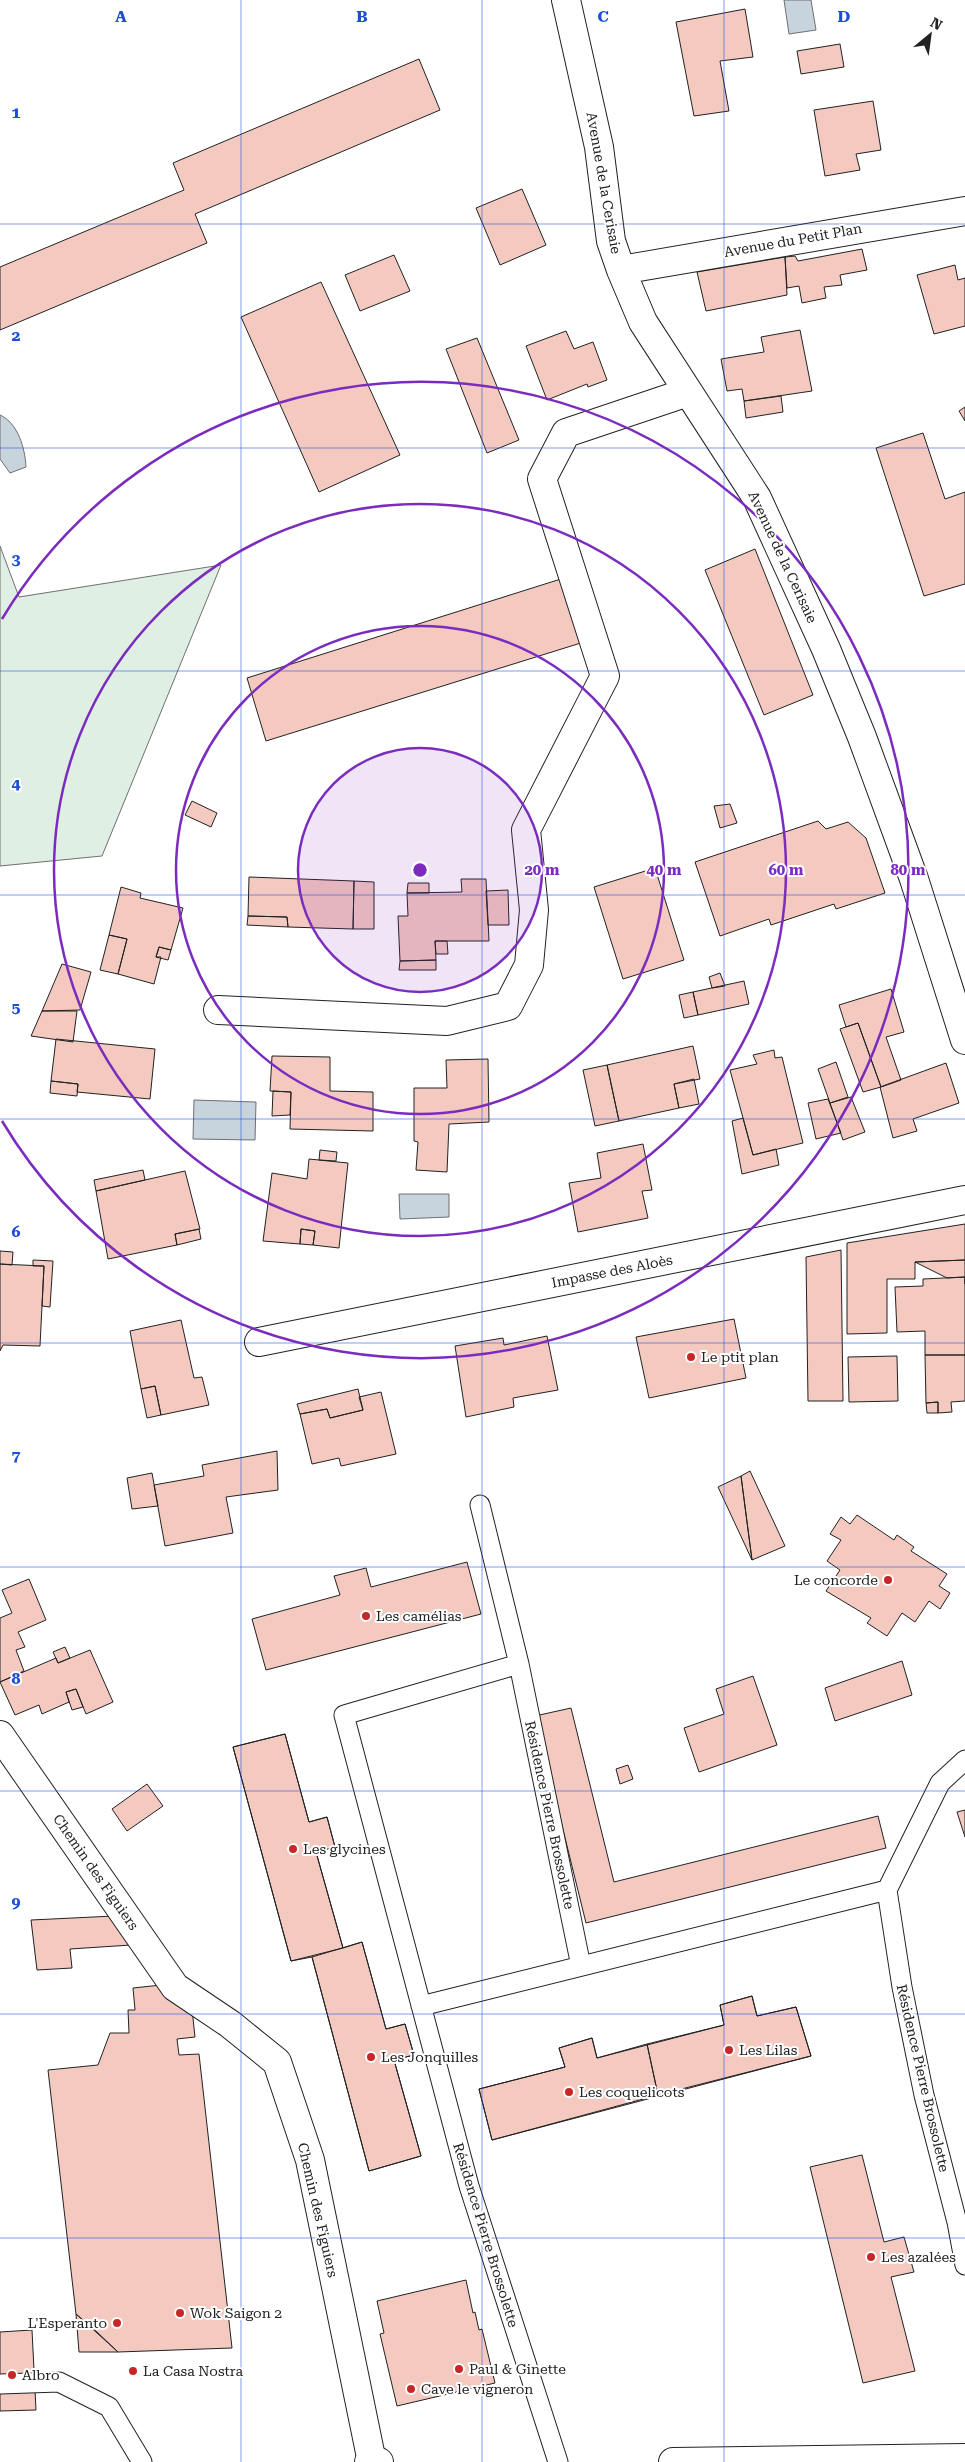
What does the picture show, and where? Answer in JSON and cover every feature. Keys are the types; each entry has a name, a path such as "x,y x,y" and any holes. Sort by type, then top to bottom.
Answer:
{"street":[{"name":"Avenue de la Cerisaie","path":"566,0 599,147 611,241 621,270 643,322 757,498 826,649 862,737 914,879 965,1040"},
{"name":"Avenue du Petit Plan","path":"621,270 965,211"},
{"path":"218,1010 448,1021 508,1006 529,965 534,910 526,830 605,676 542,479 566,433 688,392"},
{"name":"Impasse des Aloès","path":"259,1342 965,1200"},
{"name":"Chemin des Figuiers","path":"0,1735 174,1987 230,2024 277,2062 310,2160 371,2462"},
{"path":"672,2462 965,2458"},
{"path":"371,2462 379,2462"}],"lane":[{"name":"Résidence Pierre Brossolette","path":"480,1505 519,1664 581,1966"},
{"name":"Résidence Pierre Brossolette","path":"519,1664 344,1715 469,2186 558,2462"},
{"path":"421,2006 887,1890 940,1783 965,1760"},
{"name":"Résidence Pierre Brossolette","path":"887,1890 902,1987 924,2095 957,2222 965,2265"},
{"path":"0,2384 59,2382 109,2407 142,2462"}],"green space":[{"path":"0,546 19,597 221,565 102,856 0,866"}],"shaded area":[{"path":"784,0 811,0 816,30 789,34"},
{"path":"0,415 12,424 16,430 24,452 26,467 10,473 0,459"},
{"path":"194,1100 256,1102 255,1140 193,1139"},
{"path":"399,1194 449,1194 449,1217 400,1219"}],"building":[{"path":"745,9 753,57 720,61 729,111 694,116 676,22"},
{"path":"840,44 844,67 801,74 797,51"},
{"path":"419,59 440,110 195,214 207,243 0,330 0,267 184,190 173,163"},
{"path":"873,101 881,150 856,154 860,170 825,176 814,110"},
{"path":"522,189 546,245 500,265 476,208"},
{"path":"862,249 867,270 840,275 842,285 824,287 826,298 802,303 799,286 787,288 785,257 795,256 798,261"},
{"path":"394,255 410,291 360,311 345,275"},
{"path":"785,257 787,295 706,311 697,272"},
{"path":"955,265 958,280 965,278 965,326 934,334 917,275"},
{"path":"321,282 400,455 319,492 241,317"},
{"path":"800,330 812,391 744,401 742,389 727,391 721,359 764,352 761,337"},
{"path":"566,331 574,349 593,342 607,380 588,387 587,384 547,400 526,346"},
{"path":"477,338 519,440 487,453 446,349"},
{"path":"781,396 783,412 746,418 744,401"},
{"path":"965,407 965,421 959,411"},
{"path":"923,433 945,499 965,492 965,584 924,596 876,448"},
{"path":"755,549 813,695 764,715 705,570"},
{"path":"564,578 584,642 266,741 247,678"},
{"path":"192,801 217,813 211,827 185,815"},
{"path":"730,804 737,823 720,828 714,806"},
{"path":"818,821 826,829 848,822 866,838 885,893 836,909 834,904 771,925 769,919 720,936 695,862"},
{"path":"655,868 684,960 623,979 594,887"},
{"path":"249,877 354,881 353,929 288,927 287,917 248,916"},
{"path":"461,879 486,879 489,941 435,941 436,960 400,961 398,916 408,916 407,893 462,892"},
{"path":"354,881 374,882 374,929 353,929"},
{"path":"408,883 429,883 429,893 407,893"},
{"path":"121,887 141,893 140,898 183,908 171,950 159,947 156,957 161,957 154,984 118,974 127,939 109,935"},
{"path":"508,890 509,925 488,925 486,891"},
{"path":"248,916 287,917 288,927 247,925"},
{"path":"109,935 127,939 118,974 100,970"},
{"path":"435,941 447,941 448,954 436,954"},
{"path":"159,947 171,950 168,960 156,957"},
{"path":"436,960 436,970 399,970 400,961"},
{"path":"62,964 91,972 80,1010 42,1011"},
{"path":"720,973 725,986 712,988 709,977"},
{"path":"744,981 749,1004 698,1015 693,992"},
{"path":"891,989 904,1032 886,1037 901,1080 881,1087 858,1023 846,1027 839,1005"},
{"path":"693,992 698,1015 684,1018 679,995"},
{"path":"42,1011 77,1011 73,1042 31,1036"},
{"path":"858,1023 881,1087 863,1092 840,1029"},
{"path":"56,1039 155,1049 150,1099 77,1092 78,1084 51,1081"},
{"path":"693,1046 700,1079 674,1084 679,1108 619,1121 607,1065"},
{"path":"774,1050 775,1058 782,1057 803,1143 753,1155 730,1070 757,1064 753,1055"},
{"path":"272,1056 330,1057 330,1091 373,1092 373,1131 290,1129 291,1092 270,1091"},
{"path":"488,1059 489,1122 449,1124 447,1172 416,1170 418,1142 414,1141 414,1088 447,1088 446,1060"},
{"path":"836,1062 848,1097 830,1103 818,1069"},
{"path":"946,1063 959,1103 913,1119 917,1131 893,1138 880,1087"},
{"path":"607,1065 619,1121 595,1126 583,1070"},
{"path":"694,1079 699,1104 679,1108 674,1084"},
{"path":"51,1081 78,1084 77,1096 50,1093"},
{"path":"273,1091 291,1092 290,1115 272,1116"},
{"path":"851,1097 865,1132 843,1140 830,1103"},
{"path":"828,1099 841,1133 816,1139 808,1103"},
{"path":"743,1118 753,1155 776,1149 779,1165 742,1174 732,1121"},
{"path":"643,1144 652,1190 642,1191 648,1218 578,1232 569,1183 601,1178 597,1153"},
{"path":"320,1150 337,1152 336,1161 319,1160"},
{"path":"309,1159 348,1163 339,1248 313,1245 315,1231 301,1229 300,1244 263,1241 272,1173 307,1179"},
{"path":"143,1170 145,1180 96,1191 94,1180"},
{"path":"185,1171 200,1229 175,1234 177,1245 108,1259 96,1191"},
{"path":"965,1224 965,1260 915,1262 915,1279 887,1279 887,1333 847,1334 847,1243"},
{"path":"199,1229 201,1239 177,1245 175,1234"},
{"path":"301,1229 315,1231 313,1245 300,1244"},
{"path":"841,1250 843,1401 808,1401 806,1257"},
{"path":"0,1251 13,1252 12,1265 0,1264"},
{"path":"33,1260 53,1261 50,1307 42,1306 44,1266 33,1266"},
{"path":"965,1260 965,1277 947,1278 915,1262"},
{"path":"0,1264 44,1266 40,1346 3,1345 0,1351"},
{"path":"965,1277 965,1355 925,1355 925,1331 897,1332 895,1287 923,1286 923,1279"},
{"name":"Le ptit plan","path":"734,1319 746,1378 649,1398 636,1337"},
{"path":"181,1320 194,1378 202,1377 209,1405 161,1415 155,1386 141,1389 130,1331"},
{"path":"547,1336 558,1390 513,1398 514,1407 466,1417 455,1346 503,1338 504,1345"},
{"path":"925,1355 965,1355 965,1401 951,1402 952,1412 938,1413 938,1402 926,1403"},
{"path":"897,1356 898,1401 849,1402 848,1357"},
{"path":"155,1386 161,1415 147,1418 141,1389"},
{"path":"358,1389 363,1410 330,1418 327,1409 300,1414 297,1404"},
{"path":"381,1392 396,1454 341,1466 339,1458 312,1464 300,1414 327,1409 330,1418 363,1410 359,1397"},
{"path":"938,1402 938,1413 927,1413 926,1403"},
{"path":"277,1451 278,1490 226,1497 233,1533 165,1546 154,1485 204,1476 202,1465"},
{"path":"750,1471 785,1546 752,1560 741,1476"},
{"path":"152,1473 158,1506 132,1509 127,1478"},
{"path":"741,1476 752,1560 718,1487"},
{"name":"Le concorde","path":"857,1515 894,1540 897,1535 914,1547 911,1551 947,1574 939,1586 950,1593 940,1609 929,1601 915,1622 902,1613 887,1636 867,1623 871,1618 826,1591 840,1570 827,1561 841,1540 830,1534 841,1517 850,1524"},
{"name":"Les camélias","path":"467,1562 481,1614 266,1670 252,1619 340,1595 334,1576 366,1568 371,1587"},
{"path":"29,1579 46,1620 18,1632 25,1647 16,1650 24,1671 0,1682 0,1618 12,1613 2,1590"},
{"path":"65,1647 70,1658 58,1663 53,1652"},
{"path":"90,1650 113,1702 86,1714 76,1689 66,1692 69,1702 42,1714 39,1705 15,1715 0,1682 56,1658 58,1663"},
{"path":"902,1661 912,1695 835,1721 825,1688"},
{"path":"753,1676 777,1745 699,1772 684,1728 724,1714 716,1689"},
{"path":"76,1689 83,1707 72,1710 66,1692"},
{"path":"571,1708 614,1882 878,1816 886,1848 586,1923 535,1716"},
{"path":"285,1734 309,1822 327,1817 335,1847 316,1852 343,1948 362,1942 386,2029 405,2024 414,2055 394,2060 421,2156 369,2171 312,1957 291,1961 233,1747"},
{"name":"Les glycines","path":"285,1734 309,1822 327,1817 335,1847 316,1852 343,1948 291,1961 233,1747"},
{"path":"628,1765 633,1779 620,1784 616,1769"},
{"path":"147,1784 163,1806 127,1831 112,1809"},
{"path":"965,1810 965,1837 957,1812"},
{"path":"114,1916 131,1945 70,1949 72,1968 37,1970 31,1920"},
{"name":"Les Jonquilles","path":"362,1942 386,2029 405,2024 414,2055 394,2060 421,2156 369,2171 312,1957"},
{"path":"161,1985 192,2009 195,2037 177,2039 179,2055 199,2054 232,2348 118,2352 76,2314 48,2070 98,2065 110,2033 129,2033 128,2010 135,2010 133,1988"},
{"path":"752,1996 757,2016 796,2007 811,2056 492,2140 479,2089 565,2067 559,2048 592,2038 597,2058 724,2025 720,2005"},
{"name":"Les Lilas","path":"752,1996 757,2016 796,2007 811,2056 658,2095 647,2044 724,2025 720,2005"},
{"name":"Les coquelicots","path":"592,2038 597,2058 647,2044 658,2095 492,2140 479,2089 565,2067 559,2048"},
{"name":"Les azalées","path":"862,2155 884,2242 904,2237 914,2272 891,2277 915,2371 863,2383 810,2167"},
{"path":"466,2280 473,2313 475,2312 479,2330 482,2329 495,2383 397,2406 380,2334 384,2333 377,2301"},
{"path":"76,2314 97,2332 118,2352 79,2352"},
{"path":"32,2330 36,2410 0,2411 0,2332"}],"place":[{"name":"Le ptit plan","path":"691,1357"},
{"name":"Le concorde","path":"888,1580"},
{"name":"Les camélias","path":"366,1616"},
{"name":"Les glycines","path":"293,1849"},
{"name":"Les Lilas","path":"729,2050"},
{"name":"Les Jonquilles","path":"371,2057"},
{"name":"Les coquelicots","path":"569,2092"},
{"name":"Les azalées","path":"871,2257"},
{"name":"Wok Saigon 2","path":"180,2313"},
{"name":"L'Esperanto","path":"117,2323"},
{"name":"Paul & Ginette","path":"459,2369"},
{"name":"La Casa Nostra","path":"133,2371"},
{"name":"Albro","path":"12,2375"},
{"name":"Cave le vigneron","path":"411,2389"}]}
